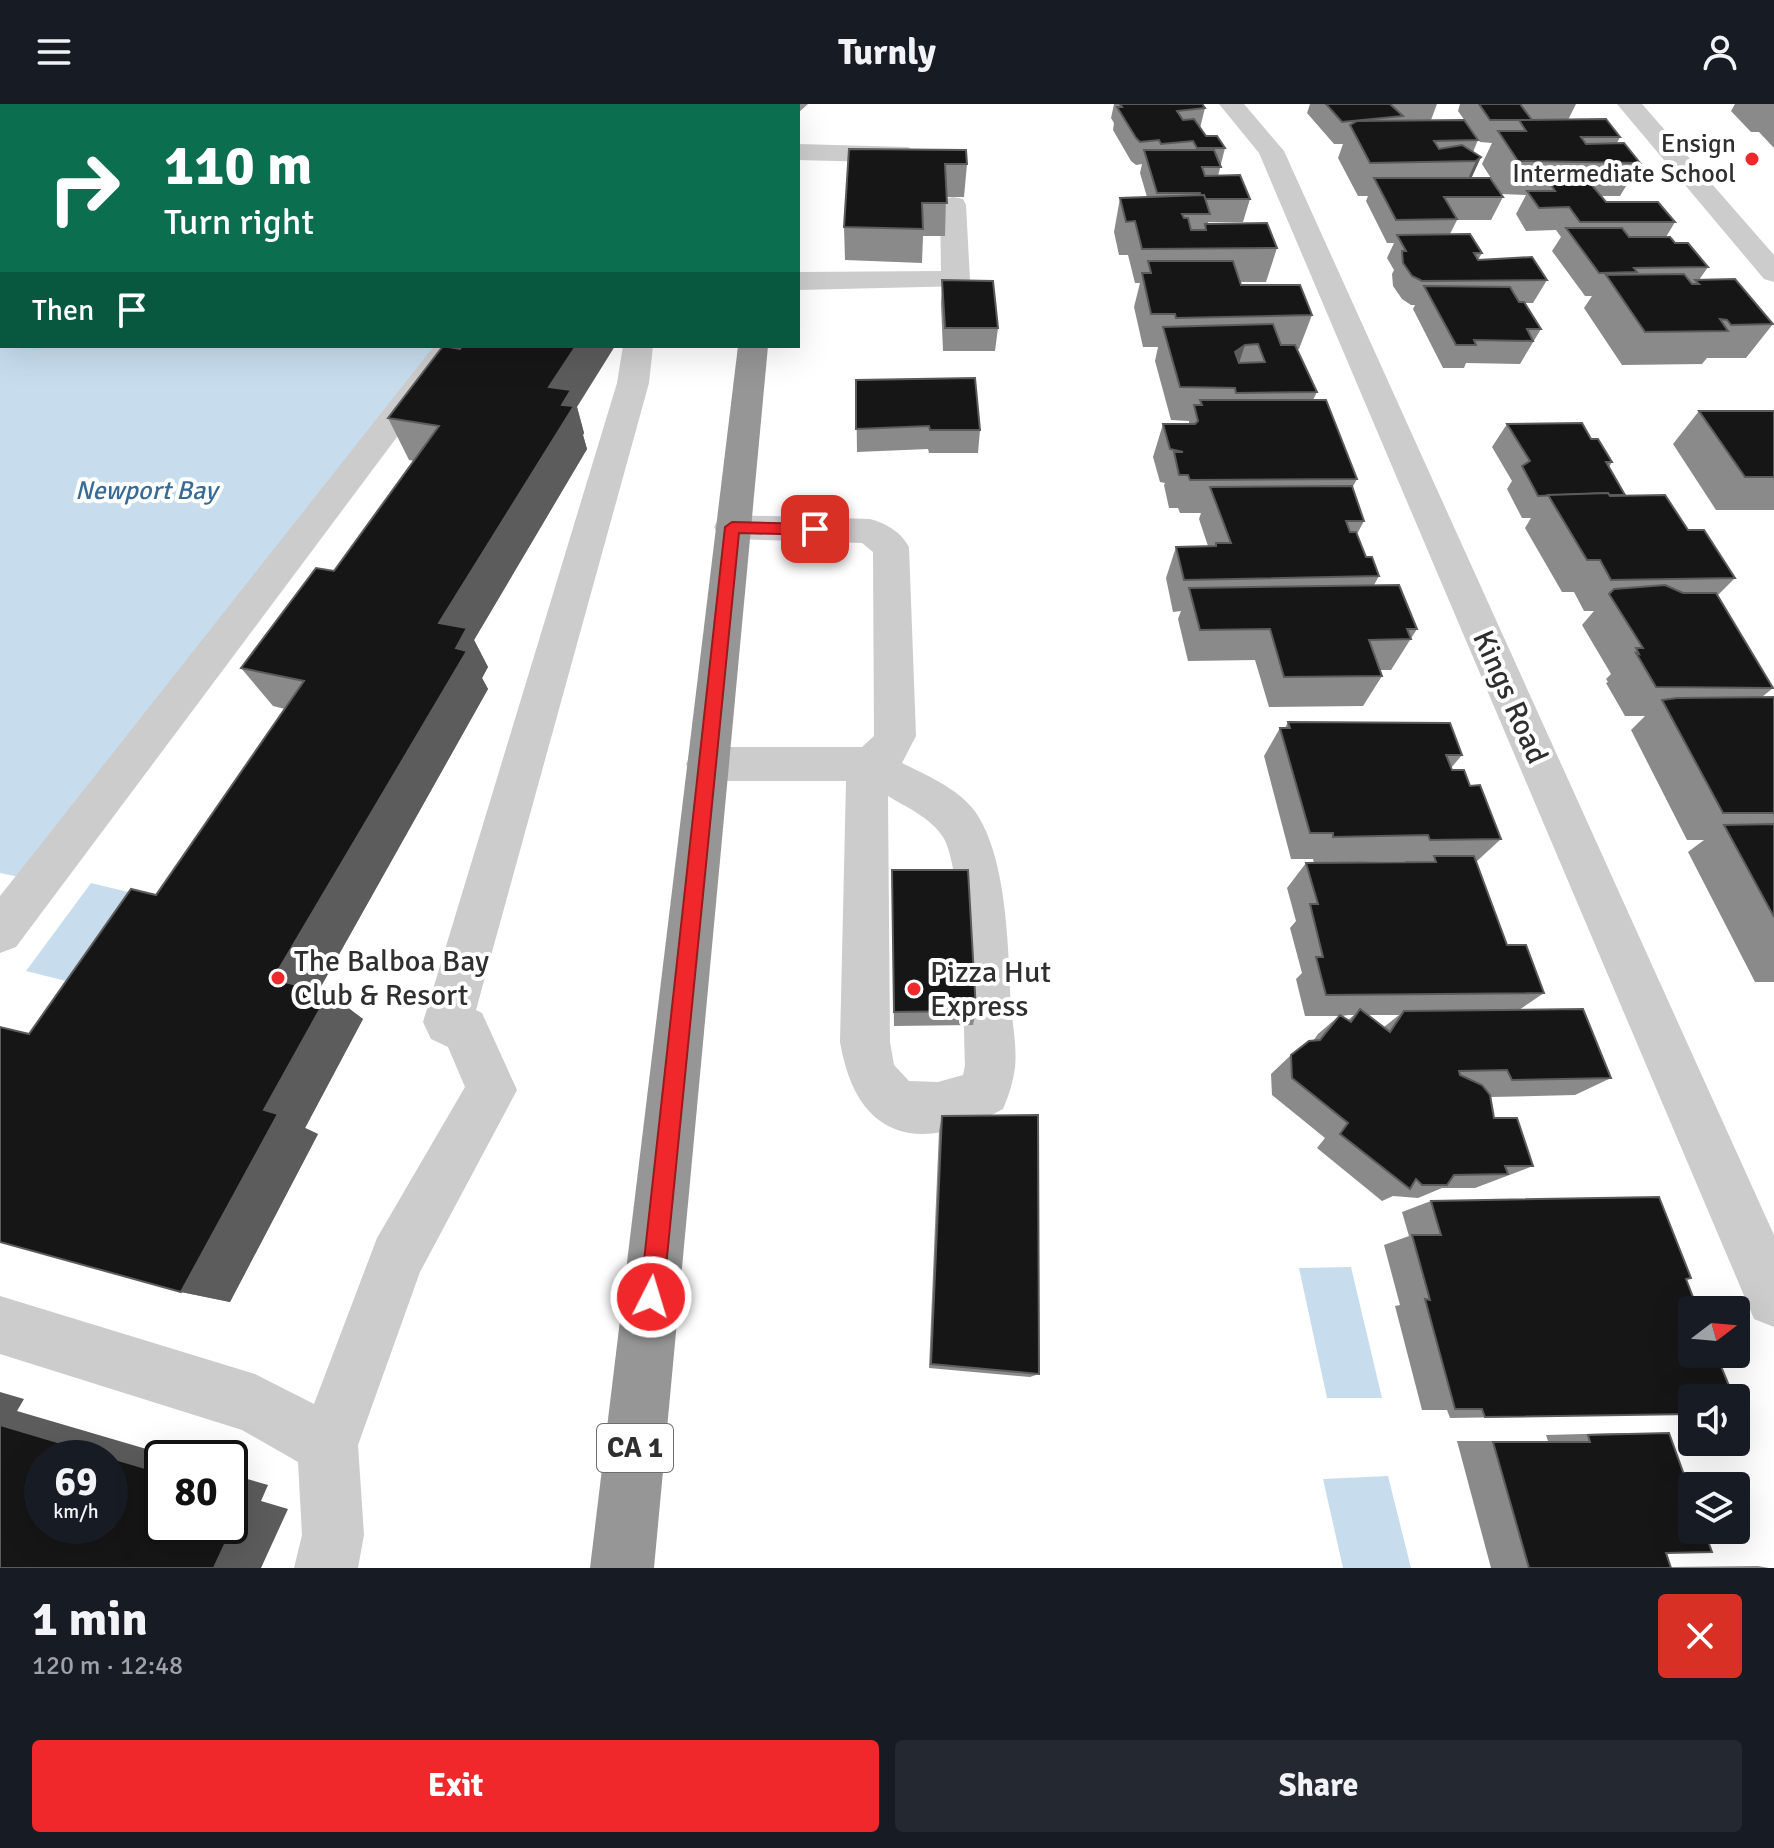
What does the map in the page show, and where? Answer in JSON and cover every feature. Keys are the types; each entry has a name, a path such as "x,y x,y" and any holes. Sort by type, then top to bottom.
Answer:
{"highway":[{"name":"CA 1","path":"622,1568 753,348"}],"street":[{"name":"Kings Road","path":"1231,104 1271,151 1774,1299"},
{"path":"1629,104 1774,273"},
{"path":"800,152 936,156"},
{"path":"800,281 956,280 953,205"},
{"path":"0,932 448,348"},
{"path":"326,1568 333,1535 328,1445 397,1258 492,1090 465,1030 448,1022 633,383 638,348"},
{"path":"707,764 867,764 886,754 895,736 891,547 870,531 732,527"},
{"path":"867,764 943,808 960,825 976,876 990,1065 985,1091 967,1102 939,1109 913,1109 889,1098 872,1075 865,1042 867,764"},
{"path":"0,1325 255,1404 328,1445"}],"water":[{"name":"Newport Bay","path":"0,348 439,348 29,879 0,873"},
{"path":"91,883 145,896 82,985 26,971"},
{"path":"1351,1267 1382,1398 1327,1398 1299,1268"},
{"path":"1388,1476 1411,1568 1343,1568 1323,1479"}],"building":[{"path":"1120,104 1202,104 1205,108 1177,111 1183,120 1194,119 1206,136 1217,136 1225,148 1197,148 1193,141 1140,142 1117,107 1122,107"},
{"path":"1326,104 1390,104 1403,116 1342,122"},
{"path":"1479,104 1520,104 1532,120 1490,120"},
{"path":"1606,119 1620,137 1581,137 1586,144 1624,143 1640,163 1518,161 1498,131 1526,131 1519,120"},
{"path":"1464,120 1478,140 1434,141 1439,149 1462,145 1481,157 1476,161 1370,163 1350,125 1357,121"},
{"path":"849,149 966,150 967,164 945,164 947,203 922,203 923,229 844,227"},
{"path":"1144,150 1214,150 1221,167 1202,167 1205,176 1240,175 1250,199 1205,199 1200,193 1157,193"},
{"path":"1546,177 1585,177 1606,202 1658,202 1675,222 1580,222 1569,207 1539,208 1527,191 1555,191"},
{"path":"1374,178 1490,178 1503,197 1444,197 1457,219 1396,220"},
{"path":"1204,195 1210,214 1182,214 1188,218 1191,230 1206,230 1205,224 1267,223 1277,248 1142,249 1135,221 1126,222 1120,198"},
{"path":"1566,228 1622,228 1629,237 1670,237 1675,243 1688,243 1708,267 1634,268 1637,272 1599,273"},
{"path":"1470,234 1482,253 1474,253 1478,260 1532,257 1547,280 1422,281 1412,276 1403,263 1402,251 1406,251 1397,235"},
{"path":"1148,261 1233,261 1241,285 1300,285 1312,315 1176,318 1175,314 1151,314 1142,273 1151,273"},
{"path":"1684,274 1692,284 1699,284 1695,280 1735,279 1773,324 1731,325 1727,320 1720,319 1728,331 1645,332 1606,275"},
{"path":"942,280 993,281 998,328 945,328"},
{"path":"1424,286 1510,287 1541,329 1527,329 1533,341 1474,340 1476,345 1456,345"},
{"path":"1273,324 1281,345 1295,345 1317,392 1236,393 1235,388 1180,387 1163,327","holes":["1258,344 1265,362 1239,363 1235,352 1245,345"]},
{"path":"441,348 575,348 549,387 571,390 562,405 574,406 439,623 467,628 456,648 467,651 273,979 329,993 264,1110 278,1114 181,1292 0,1242 0,1027 29,1034 131,889 156,895 304,681 241,668 316,568 334,571 439,426 388,418"},
{"path":"975,378 980,430 930,430 929,426 856,429 856,380"},
{"path":"1200,400 1326,400 1357,479 1190,480 1188,475 1179,475 1174,452 1183,452 1170,449 1163,424 1195,424 1198,421 1194,405 1202,405"},
{"path":"1699,411 1774,411 1774,477 1745,477"},
{"path":"1582,423 1591,439 1598,439 1612,462 1606,462 1625,495 1538,496 1522,466 1530,461 1507,424"},
{"path":"1352,486 1364,521 1346,521 1350,532 1356,532 1366,557 1372,557 1379,576 1184,580 1176,547 1231,543 1210,487"},
{"path":"1608,493 1610,496 1665,495 1688,530 1704,530 1735,578 1611,580 1600,560 1587,560 1548,495"},
{"path":"1399,585 1417,629 1407,629 1411,639 1369,640 1382,676 1284,677 1270,629 1200,630 1189,588"},
{"path":"1665,585 1683,593 1716,593 1773,688 1656,687 1636,653 1639,654 1636,648 1643,648 1609,594 1614,589"},
{"path":"1774,697 1774,813 1723,813 1662,700"},
{"path":"1288,722 1450,723 1462,755 1446,755 1452,770 1464,770 1470,786 1480,785 1501,839 1430,840 1428,835 1333,837 1333,833 1310,833 1280,728 1290,728"},
{"path":"1774,824 1774,917 1724,825"},
{"path":"1434,856 1474,856 1507,945 1526,945 1544,993 1326,995 1316,957 1323,957 1310,904 1318,904 1306,863 1436,862"},
{"path":"892,870 968,870 976,1011 894,1012"},
{"path":"1360,1009 1390,1032 1404,1011 1583,1009 1611,1078 1512,1080 1507,1070 1459,1071 1460,1075 1482,1085 1490,1095 1494,1118 1517,1118 1533,1166 1505,1166 1508,1174 1454,1175 1447,1185 1422,1185 1416,1179 1410,1189 1340,1134 1348,1123 1292,1078 1291,1055 1309,1041 1320,1040 1340,1015 1351,1022"},
{"path":"1038,1115 1039,1374 931,1364 942,1116"},
{"path":"1659,1197 1691,1278 1686,1279 1693,1296 1678,1296 1678,1368 1722,1368 1728,1384 1678,1384 1678,1414 1485,1417 1482,1409 1455,1409 1425,1299 1430,1300 1412,1235 1441,1235 1431,1201"},
{"path":"0,1425 51,1440 24,1440 24,1544 128,1544 128,1463 144,1468 144,1544 225,1544 214,1568 0,1568"},
{"path":"1669,1433 1683,1472 1678,1472 1678,1544 1709,1544 1712,1552 1666,1553 1671,1568 1529,1568 1493,1442 1590,1442 1588,1435"}],"place":[{"name":"Ensign Intermediate School","path":"1752,159"},
{"name":"The Balboa Bay Club & Resort","path":"278,978"},
{"name":"Pizza Hut Express","path":"914,989"}],"route":[{"path":"651,1297 732,527 815,529"}]}
